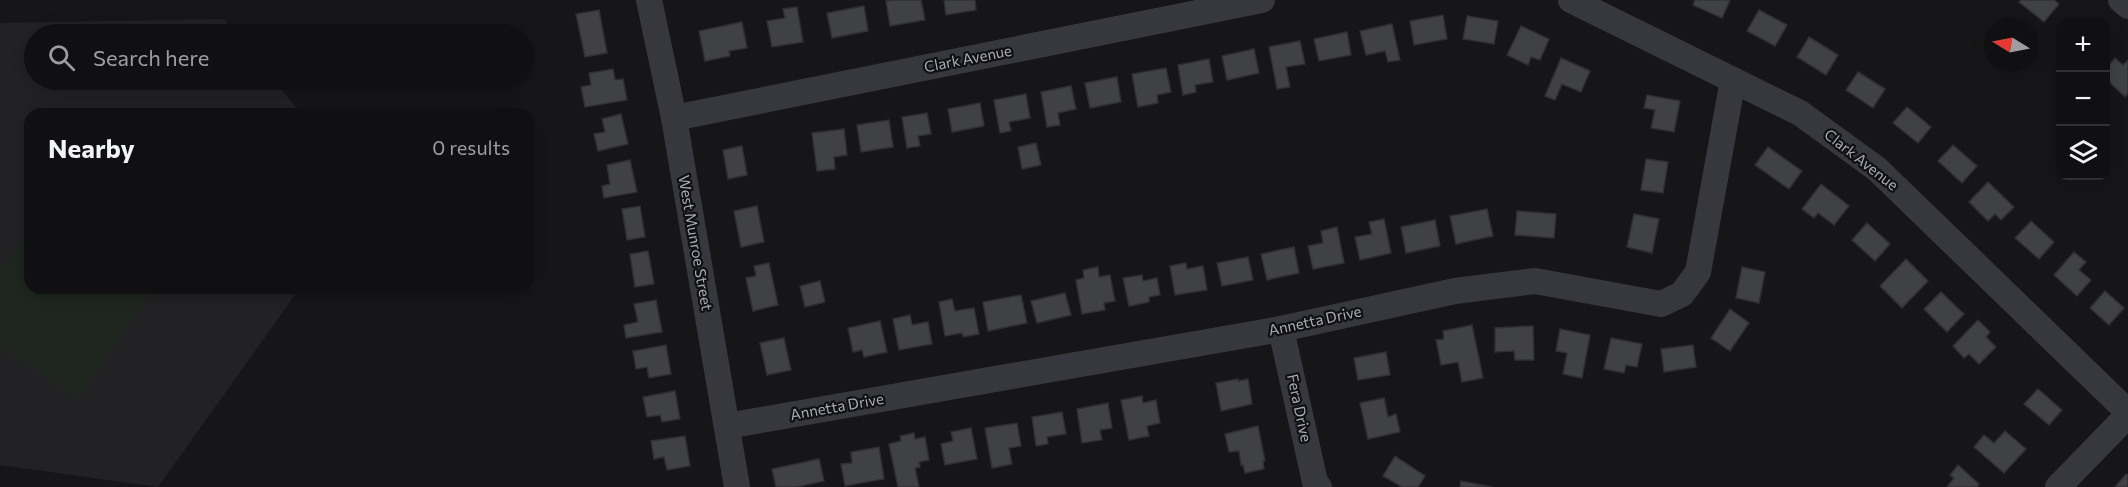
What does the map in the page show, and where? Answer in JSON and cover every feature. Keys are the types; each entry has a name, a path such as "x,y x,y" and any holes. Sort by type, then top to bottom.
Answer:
{"street":[{"name":"West Munroe Street","path":"649,0 674,118 737,487"},
{"name":"Clark Avenue","path":"674,118 1262,0"},
{"name":"Clark Avenue","path":"1571,0 1800,113 1877,169 2128,414"},
{"path":"2121,0 2128,6"},
{"name":"Annetta Drive","path":"727,426 1281,328 1455,291 1535,281 1661,304 1682,294 1698,273 1733,80"},
{"name":"Fera Drive","path":"1281,328 1315,482 1319,487"},
{"path":"2058,487 2128,414"}],"shaded area":[{"path":"224,19 228,24 24,24 24,90 282,90 297,108 24,108 24,294 296,294 158,487 0,465 0,23"},
{"path":"24,236 24,294 149,294 78,399 0,345 0,271"}],"building":[{"path":"921,0 925,20 890,26 886,1"},
{"path":"944,0 975,0 976,10 946,15"},
{"path":"1695,0 1730,0 1722,18 1693,5"},
{"path":"2021,0 2054,0 2059,4 2044,22 2019,2"},
{"path":"864,6 868,31 832,38 827,13"},
{"path":"797,7 803,42 772,47 767,21 785,18 783,9"},
{"path":"599,10 607,53 585,57 576,14"},
{"path":"1759,10 1787,25 1775,46 1747,31"},
{"path":"1443,15 1447,39 1414,45 1410,21"},
{"path":"1467,16 1498,21 1494,44 1463,39"},
{"path":"742,22 747,48 729,51 730,56 705,61 699,31"},
{"path":"1392,24 1400,60 1388,62 1385,51 1366,55 1360,31"},
{"path":"1521,26 1549,39 1540,60 1531,57 1528,65 1507,55"},
{"path":"1347,32 1351,55 1319,61 1314,39"},
{"path":"1809,37 1838,55 1826,75 1797,57"},
{"path":"1300,41 1305,64 1286,67 1290,87 1277,89 1269,47"},
{"path":"1254,49 1259,73 1227,80 1222,56"},
{"path":"1561,58 1590,71 1581,92 1562,84 1555,100 1545,96"},
{"path":"2115,58 2123,65 2128,60 2128,93 2125,97 2110,83 2110,64"},
{"path":"1209,59 1213,82 1195,85 1196,92 1183,95 1178,65"},
{"path":"1166,68 1171,92 1157,95 1158,103 1138,107 1132,74"},
{"path":"613,69 615,80 623,79 627,100 585,107 581,87 591,85 589,73"},
{"path":"1858,72 1885,89 1873,108 1846,90"},
{"path":"1117,77 1121,102 1090,108 1085,83"},
{"path":"1071,86 1076,109 1058,113 1060,125 1047,127 1041,92"},
{"path":"1026,94 1030,118 1009,122 1011,131 1000,133 994,100"},
{"path":"1647,95 1680,101 1674,132 1651,128 1655,110 1644,108"},
{"path":"980,103 984,126 952,132 948,109"},
{"path":"1907,107 1931,127 1918,143 1893,123"},
{"path":"927,113 931,134 918,136 920,146 907,148 902,117"},
{"path":"621,114 628,144 598,151 594,134 605,132 602,119"},
{"path":"889,120 893,147 861,152 857,125"},
{"path":"844,129 847,155 834,157 835,169 817,171 812,133"},
{"path":"1036,143 1041,165 1022,169 1018,147"},
{"path":"1953,145 1977,166 1962,183 1938,161"},
{"path":"742,146 747,175 728,179 723,150"},
{"path":"1768,147 1802,171 1789,189 1755,165"},
{"path":"1646,159 1668,162 1663,193 1641,190"},
{"path":"630,160 637,192 604,198 602,186 610,184 607,165"},
{"path":"1988,182 2014,207 2001,220 1995,214 1988,221 1969,202"},
{"path":"1821,184 1849,206 1834,225 1818,213 1814,218 1802,209"},
{"path":"640,206 645,237 627,240 622,209"},
{"path":"757,206 764,242 741,247 734,211"},
{"path":"1487,209 1493,236 1456,244 1450,216"},
{"path":"1517,211 1556,214 1554,238 1515,235"},
{"path":"1634,214 1659,219 1652,253 1627,247"},
{"path":"1384,219 1391,253 1360,260 1355,237 1372,234 1369,222"},
{"path":"1435,220 1440,246 1406,253 1401,227"},
{"path":"2031,221 2054,242 2039,259 2015,238"},
{"path":"1867,223 1890,244 1875,261 1852,240"},
{"path":"1337,227 1344,263 1313,269 1308,246 1323,243 1321,231"},
{"path":"1294,247 1299,273 1267,280 1261,254"},
{"path":"648,251 654,284 635,287 630,254"},
{"path":"2074,252 2086,262 2079,270 2091,280 2077,296 2054,275"},
{"path":"1248,257 1253,280 1222,286 1217,263"},
{"path":"1906,259 1928,281 1902,308 1880,286"},
{"path":"769,263 778,305 753,311 746,278 756,276 754,266"},
{"path":"1186,263 1187,269 1203,266 1207,290 1175,295 1170,266"},
{"path":"1098,267 1099,277 1110,275 1115,301 1104,303 1105,310 1082,314 1076,280 1084,278 1083,270"},
{"path":"1742,267 1765,272 1759,303 1736,298"},
{"path":"1142,275 1143,281 1157,278 1160,295 1149,297 1149,302 1129,306 1123,278"},
{"path":"820,281 825,302 805,307 800,286"},
{"path":"2105,291 2124,308 2109,325 2090,308"},
{"path":"1941,292 1964,314 1947,332 1924,309"},
{"path":"1065,293 1071,315 1037,323 1031,301"},
{"path":"1021,295 1027,323 988,331 983,302"},
{"path":"952,299 955,311 974,308 979,334 963,337 962,333 945,336 939,302"},
{"path":"656,300 662,332 626,338 624,325 638,322 634,304"},
{"path":"1730,309 1749,323 1730,351 1711,338"},
{"path":"910,315 912,325 928,322 932,344 899,350 893,319"},
{"path":"1978,320 1990,332 1986,337 1996,347 1979,364 1969,354 1964,358 1953,346"},
{"path":"880,321 887,352 864,357 862,350 853,352 848,328"},
{"path":"1472,325 1483,378 1462,382 1458,362 1441,365 1436,340 1444,339 1443,331"},
{"path":"1533,326 1534,360 1515,360 1514,351 1495,352 1495,328"},
{"path":"1560,329 1590,335 1582,378 1563,374 1567,353 1556,351"},
{"path":"784,338 791,370 767,375 760,343"},
{"path":"1611,338 1642,344 1637,367 1626,365 1624,373 1604,369"},
{"path":"666,345 671,374 649,378 647,367 636,369 633,351"},
{"path":"1693,345 1696,367 1664,372 1661,349"},
{"path":"1386,352 1390,375 1358,380 1354,358"},
{"path":"1238,379 1238,381 1248,379 1252,404 1221,411 1216,383"},
{"path":"2038,389 2062,410 2049,425 2024,404"},
{"path":"675,391 680,419 662,422 660,415 647,417 643,397"},
{"path":"1142,396 1143,403 1156,400 1160,423 1147,426 1149,436 1129,440 1121,400"},
{"path":"1384,398 1388,417 1396,414 1400,432 1368,439 1360,403"},
{"path":"1108,403 1112,428 1100,430 1102,440 1082,443 1077,409"},
{"path":"1062,412 1066,434 1047,437 1048,444 1036,446 1032,417"},
{"path":"1017,423 1021,446 1009,448 1012,464 992,468 985,428"},
{"path":"1258,426 1265,461 1263,461 1264,469 1245,473 1239,451 1229,452 1225,434"},
{"path":"971,428 977,459 945,465 941,444 953,441 951,432"},
{"path":"2005,431 2026,449 2004,473 1974,447 1984,435 1994,443"},
{"path":"914,433 915,439 925,437 929,460 919,462 920,467 915,468 919,487 898,487 889,444 901,441 900,436"},
{"path":"685,436 690,466 667,470 664,457 654,459 651,441"},
{"path":"879,447 884,479 845,486 841,464 852,463 851,452"},
{"path":"1395,456 1425,476 1418,487 1402,487 1383,476"},
{"path":"819,459 824,481 797,487 776,487 772,469"},
{"path":"1958,465 1979,484 1977,487 1947,487 1954,478 1950,475"},
{"path":"2126,474 2128,475 2128,487 2115,487"},
{"path":"1461,481 1492,487 1460,487"}]}
